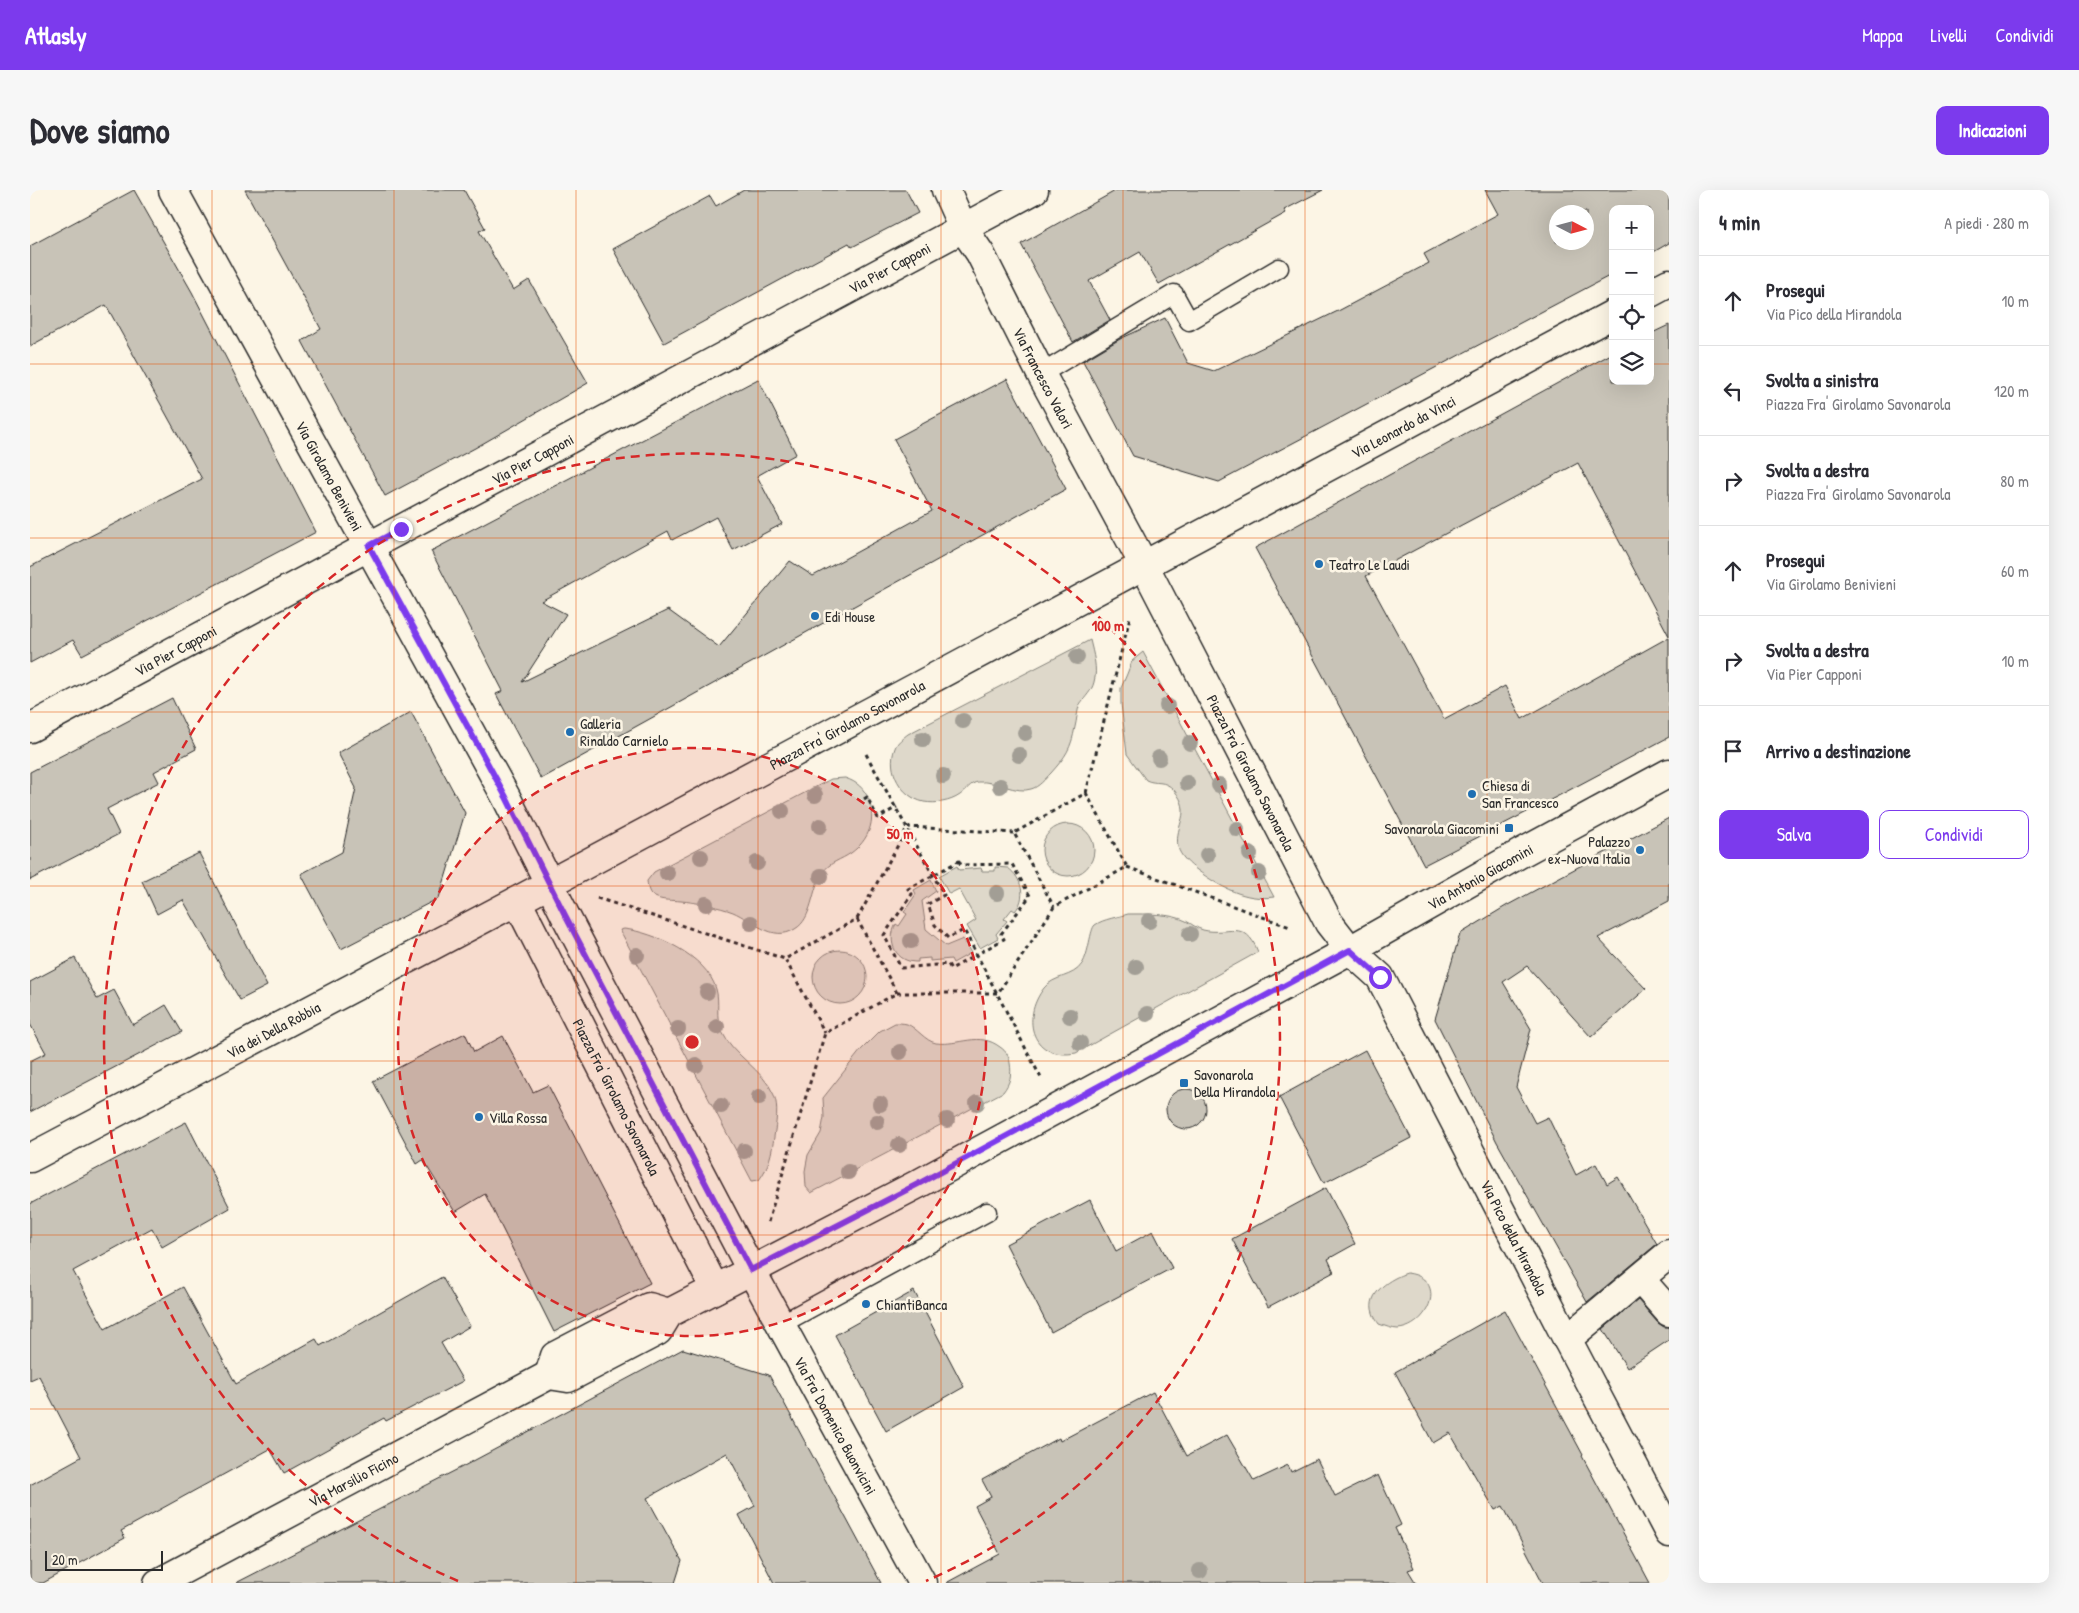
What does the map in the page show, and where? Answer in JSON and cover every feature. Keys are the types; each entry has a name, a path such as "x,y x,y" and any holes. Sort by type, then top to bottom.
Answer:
{"street":[{"name":"Via Girolamo Benivieni","path":"173,190 369,546 529,843 549,884"},
{"name":"Via Francesco Valori","path":"946,190 963,228 980,254 1041,374 1144,565"},
{"name":"Via Pier Capponi","path":"30,728 1034,190"},
{"path":"1654,292 1669,284"},
{"name":"Via Leonardo da Vinci","path":"1193,538 1609,316"},
{"name":"Piazza Fra' Girolamo Savonarola","path":"715,1289 517,901 1193,538"},
{"name":"Piazza Fra' Girolamo Savonarola","path":"1144,565 1329,923 1350,950"},
{"name":"Via Antonio Giacomini","path":"1350,950 1521,852 1669,773"},
{"path":"549,884 751,1270"},
{"name":"Via dei Della Robbia","path":"30,1158 517,901"},
{"path":"715,1289 926,1180 1350,950"},
{"name":"Via Pico della Mirandola","path":"1350,950 1380,977 1669,1532"},
{"path":"1567,1339 1669,1254"},
{"name":"Via Fra' Domenico Buonvicini","path":"751,1270 922,1583"},
{"path":"1640,1279 1669,1312"},
{"name":"Via Marsilio Ficino","path":"158,1583 549,1375 555,1356 649,1307 669,1313 715,1289"}],"lane":[{"path":"1041,374 1174,294 1189,321 1279,268"},
{"path":"780,1324 987,1212"}],"path":[{"path":"1132,611 1086,793 1127,867 1290,927"},
{"path":"866,753 944,895 928,904 935,925 948,938 964,930 998,992 1041,1078"},
{"path":"908,827 1014,833 1086,793"},
{"path":"864,799 868,797 878,818 897,807"},
{"path":"785,959 857,919 908,827"},
{"path":"1014,833 1054,907"},
{"path":"958,861 961,865 1012,864 1030,896 1001,934 1004,940 951,969 948,964 901,968 884,936 912,894 908,889 934,874 958,861"},
{"path":"998,992 1054,907 1127,867"},
{"path":"596,898 785,959 825,1033"},
{"path":"857,919 897,993"},
{"path":"751,1270 768,1224 825,1033 897,993 998,992"}],"shaded area":[{"path":"1090,640 1095,666 1093,685 1079,706 1072,741 1067,752 1039,785 1034,788 1019,790 991,783 978,782 956,797 947,801 933,803 916,799 902,789 897,781 892,765 896,746 904,737"},
{"path":"1143,652 1274,897 1263,898 1243,895 1215,882 1188,863 1178,847 1178,831 1183,812 1180,798 1167,784 1146,780 1127,754 1121,688 1132,661"},
{"path":"845,778 860,786 869,800 872,815 869,830 857,848 823,872 816,887 809,911 801,924 795,929 787,933 771,932 728,910 693,902 661,899 653,896 650,892 647,881 654,872 831,779"},
{"path":"1068,824 1082,828 1090,836 1094,850 1090,864 1082,872 1068,876 1054,872 1046,864 1042,850 1046,836 1054,828"},
{"path":"957,866 959,870 981,868 982,871 995,871 995,867 1008,868 1020,883 1022,894 1019,906 1015,911 1012,909 1004,919 1007,921 996,934 998,938 980,948 967,926 976,920 959,889 949,894 939,876"},
{"path":"931,880 936,891 922,901 926,929 946,946 963,939 971,953 953,963 951,959 930,961 930,958 918,959 918,962 910,961 899,955 893,944 893,931 896,924 899,926 907,914 904,912 916,894 914,890"},
{"path":"1128,914 1165,915 1180,918 1203,930 1235,930 1247,935 1258,952 1076,1053 1061,1054 1049,1051 1040,1044 1034,1035 1032,1024 1033,1012 1037,1000 1048,984 1074,972 1082,964 1095,925"},
{"path":"624,929 650,935 678,948 691,956 711,977 717,994 718,1020 721,1030 733,1047 763,1078 776,1100 777,1116 772,1148 768,1165 759,1180 752,1181 620,930"},
{"path":"835,950 845,950 855,954 863,962 867,977 863,992 855,1000 845,1004 835,1004 825,1000 817,992 813,982 813,972 817,962 825,954"},
{"path":"895,1023 907,1024 928,1040 936,1043 977,1039 992,1042 1004,1050 1009,1058 1010,1079 1003,1092 811,1193 806,1187 805,1171 808,1155 821,1133 824,1117 823,1098 861,1050 880,1031"},
{"path":"1407,1273 1420,1277 1428,1284 1431,1292 1426,1312 1409,1326 1398,1329 1379,1324 1373,1314 1372,1306 1376,1293 1387,1283"}],"building":[{"path":"134,190 192,292 316,532 82,655 73,640 30,663 30,567 202,479 106,305 30,346 30,246"},
{"path":"245,190 464,190 485,228 479,231 513,290 529,280 588,383 475,448 385,496 302,341 321,329"},
{"path":"744,190 906,190 918,213 852,247 849,243 664,343 613,249 710,196 716,206"},
{"path":"1117,190 1323,190 1284,210 1286,213 1159,284 1140,252 1089,281 1110,320 1073,342 1021,244"},
{"path":"1485,190 1669,190 1669,243 1654,252 1654,205 1609,205 1609,276 1219,482 1133,456 1083,361 1120,339 1165,318 1188,363 1214,371 1340,310 1429,263 1424,254 1498,214"},
{"path":"1669,325 1669,636 1578,463 1366,576 1444,719 1505,686 1522,719 1669,637 1669,737 1424,865 1255,548 1609,355 1609,385 1654,385 1654,332"},
{"path":"758,379 796,454 757,476 782,524 733,550 716,517 672,540 668,531 541,601 566,614 522,682 668,610 719,647 790,561 813,576 932,511 894,439 1007,379 1066,489 541,779 496,694 503,691 431,551"},
{"path":"172,698 196,749 154,772 159,782 107,809 119,834 30,880 30,772"},
{"path":"411,712 465,813 439,898 341,949 301,874 342,852 356,788 338,753"},
{"path":"1669,818 1669,901 1598,938 1646,989 1591,1037 1527,966 1503,982 1531,1029 1516,1087 1535,1123 1548,1117 1576,1175 1596,1164 1607,1184 1618,1177 1657,1244 1587,1302 1497,1142 1435,1019 1460,934 1506,906"},
{"path":"199,853 267,986 240,1000 183,900 157,914 142,881"},
{"path":"75,958 97,999 114,990 133,1025 166,1005 182,1032 30,1112 30,1061 46,1053 30,1024 30,982"},
{"path":"465,1033 474,1052 503,1036 533,1092 548,1085 650,1283 554,1332 485,1194 455,1212 423,1160 417,1164 373,1081"},
{"path":"1365,1050 1411,1138 1324,1183 1279,1097"},
{"path":"1190,1089 1197,1092 1203,1098 1206,1109 1205,1117 1197,1126 1190,1129 1182,1129 1175,1126 1167,1117 1166,1105 1169,1098 1178,1090"},
{"path":"186,1122 230,1208 162,1247 152,1228 73,1271 105,1329 183,1287 236,1384 316,1339 320,1346 442,1277 470,1326 441,1343 463,1381 386,1421 384,1418 284,1473 270,1449 121,1531 125,1538 43,1583 30,1583 30,1485 81,1457 39,1376 30,1380 30,1204"},
{"path":"1326,1188 1355,1244 1328,1259 1334,1272 1268,1307 1232,1239"},
{"path":"1090,1200 1116,1251 1153,1231 1172,1268 1051,1332 1006,1244"},
{"path":"914,1291 964,1387 886,1431 835,1335"},
{"path":"1638,1300 1658,1323 1664,1327 1669,1327 1669,1340 1627,1368 1603,1329"},
{"path":"1505,1310 1650,1583 1543,1583 1503,1506 1495,1510 1450,1433 1433,1443 1395,1372"},
{"path":"683,1349 769,1375 881,1583 774,1583 739,1515 755,1506 727,1453 647,1498 682,1561 675,1583 236,1583 462,1467"},
{"path":"1153,1392 1187,1456 1227,1435 1254,1481 1288,1465 1291,1472 1317,1459 1335,1496 1378,1475 1401,1525 1395,1528 1414,1568 1408,1570 1416,1583 946,1583 1000,1554 975,1506 991,1497 982,1480 1059,1438 1060,1441"}],"place":[{"name":"Teatro Le Laudi","path":"1319,564"},
{"name":"Edi House","path":"815,616"},
{"name":"Galleria Rinaldo Carnielo","path":"570,732"},
{"name":"Chiesa di San Francesco","path":"1472,794"},
{"name":"Savonarola Giacomini","path":"1509,828"},
{"name":"Palazzo ex-Nuova Italia","path":"1640,850"},
{"name":"Savonarola Della Mirandola","path":"1184,1083"},
{"name":"Villa Rossa","path":"479,1117"},
{"name":"ChiantiBanca","path":"866,1304"}],"route":[{"path":"401,529 369,546 506,797 565,915 751,1270 918,1184 1350,950 1380,977"}]}
